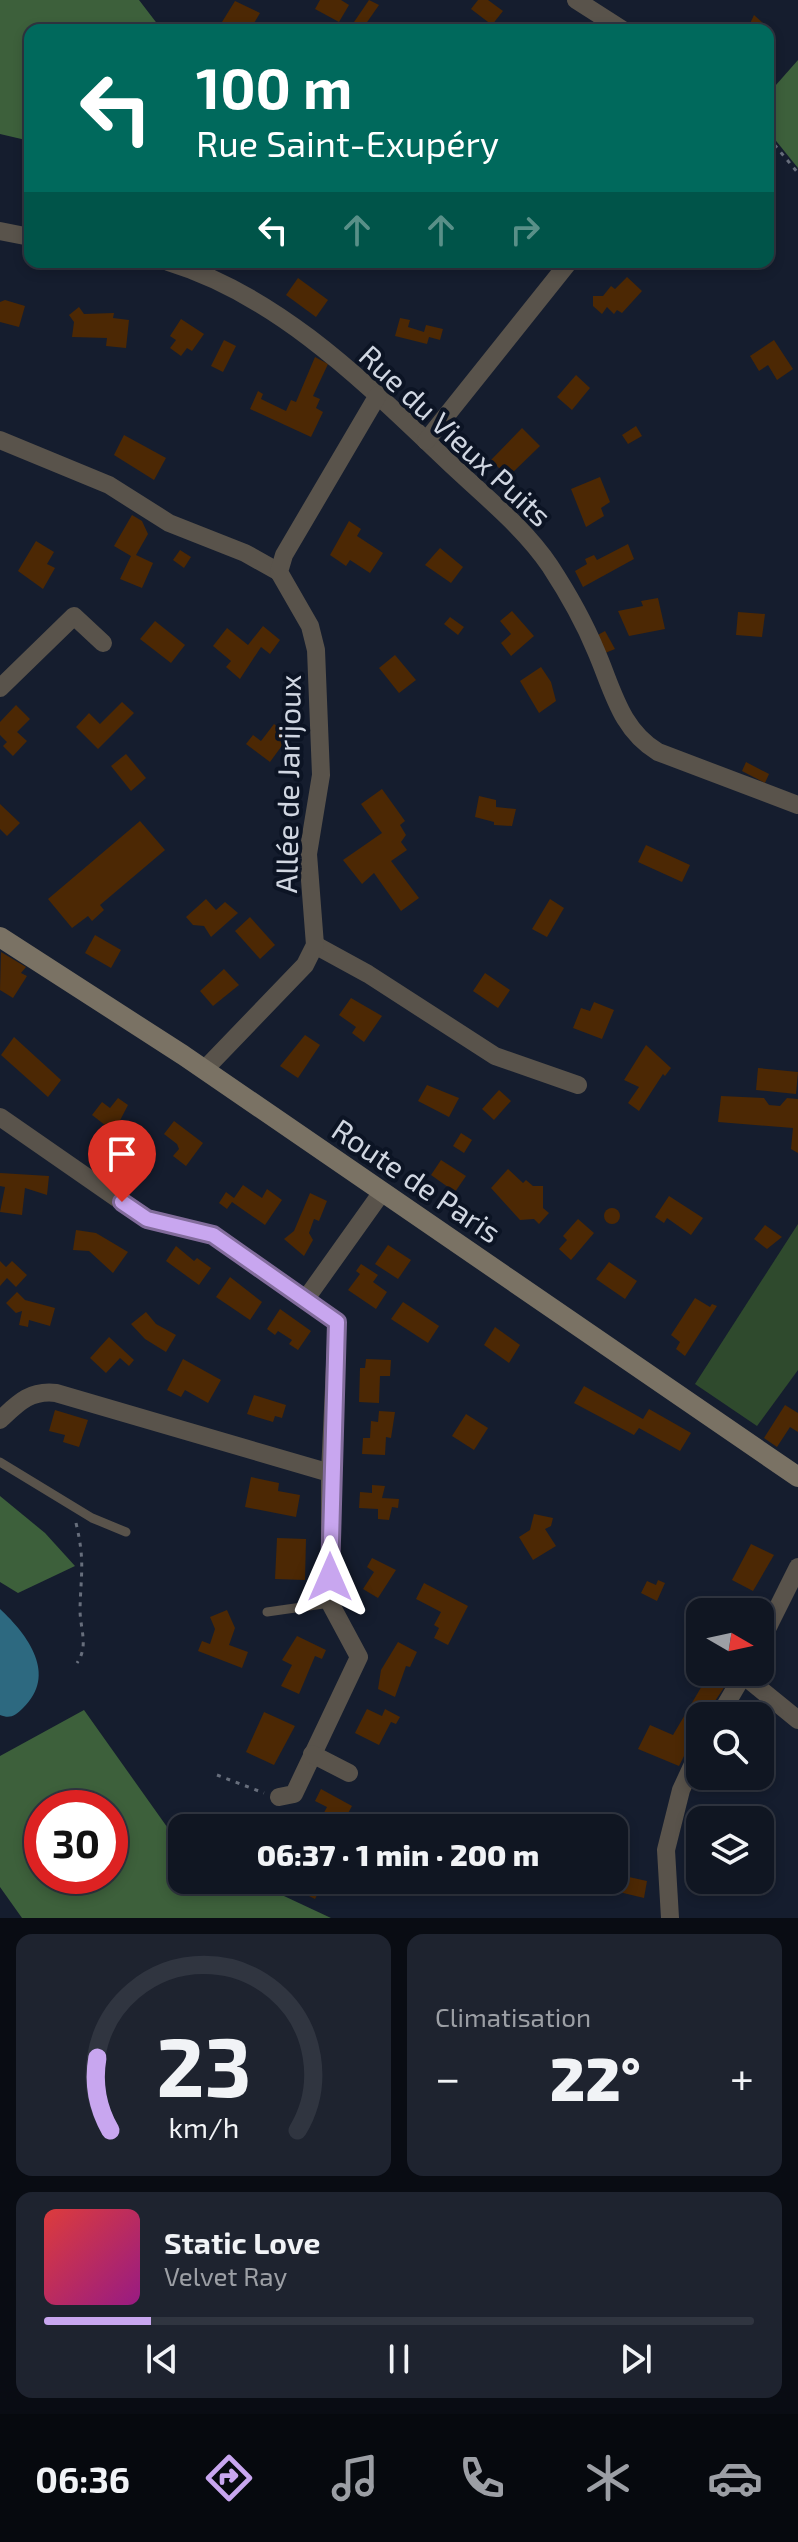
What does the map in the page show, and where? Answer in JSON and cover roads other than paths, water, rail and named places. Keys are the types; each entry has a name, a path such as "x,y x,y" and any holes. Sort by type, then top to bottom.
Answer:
{"main road":[{"name":"Route de Paris","path":"0,937 204,1070 798,1477"}],"street":[{"path":"576,0 614,24"},
{"path":"0,231 24,236"},
{"name":"Rue du Vieux Puits","path":"188,268 253,299 378,395 525,534 549,565 595,648 625,723 639,740 658,752 798,805"},
{"path":"426,441 564,268"},
{"path":"0,440 109,485 169,523 245,553 279,572 284,555 378,395"},
{"name":"Allée de Jarijoux","path":"279,572 310,626 316,650 321,775 308,854 315,945"},
{"path":"0,688 74,616 103,643"},
{"path":"204,1070 305,965 315,945 368,974 495,1056 578,1085"},
{"path":"0,1117 147,1219 213,1235 337,1322 330,1473 330,1603 359,1657 294,1794 279,1797"},
{"path":"305,1300 382,1192"},
{"path":"0,1420 23,1397 42,1391 56,1393 330,1473"},
{"path":"774,1615 798,1567"},
{"path":"759,1686 798,1720"},
{"path":"312,1754 349,1773"},
{"path":"670,1918 666,1850 686,1779"}],"lane":[{"path":"0,1462 72,1506 126,1532"},
{"path":"267,1612 330,1603"}],"water":[{"path":"0,1609 29,1643 38,1669 38,1682 33,1695 20,1711 10,1717 0,1715"}]}
